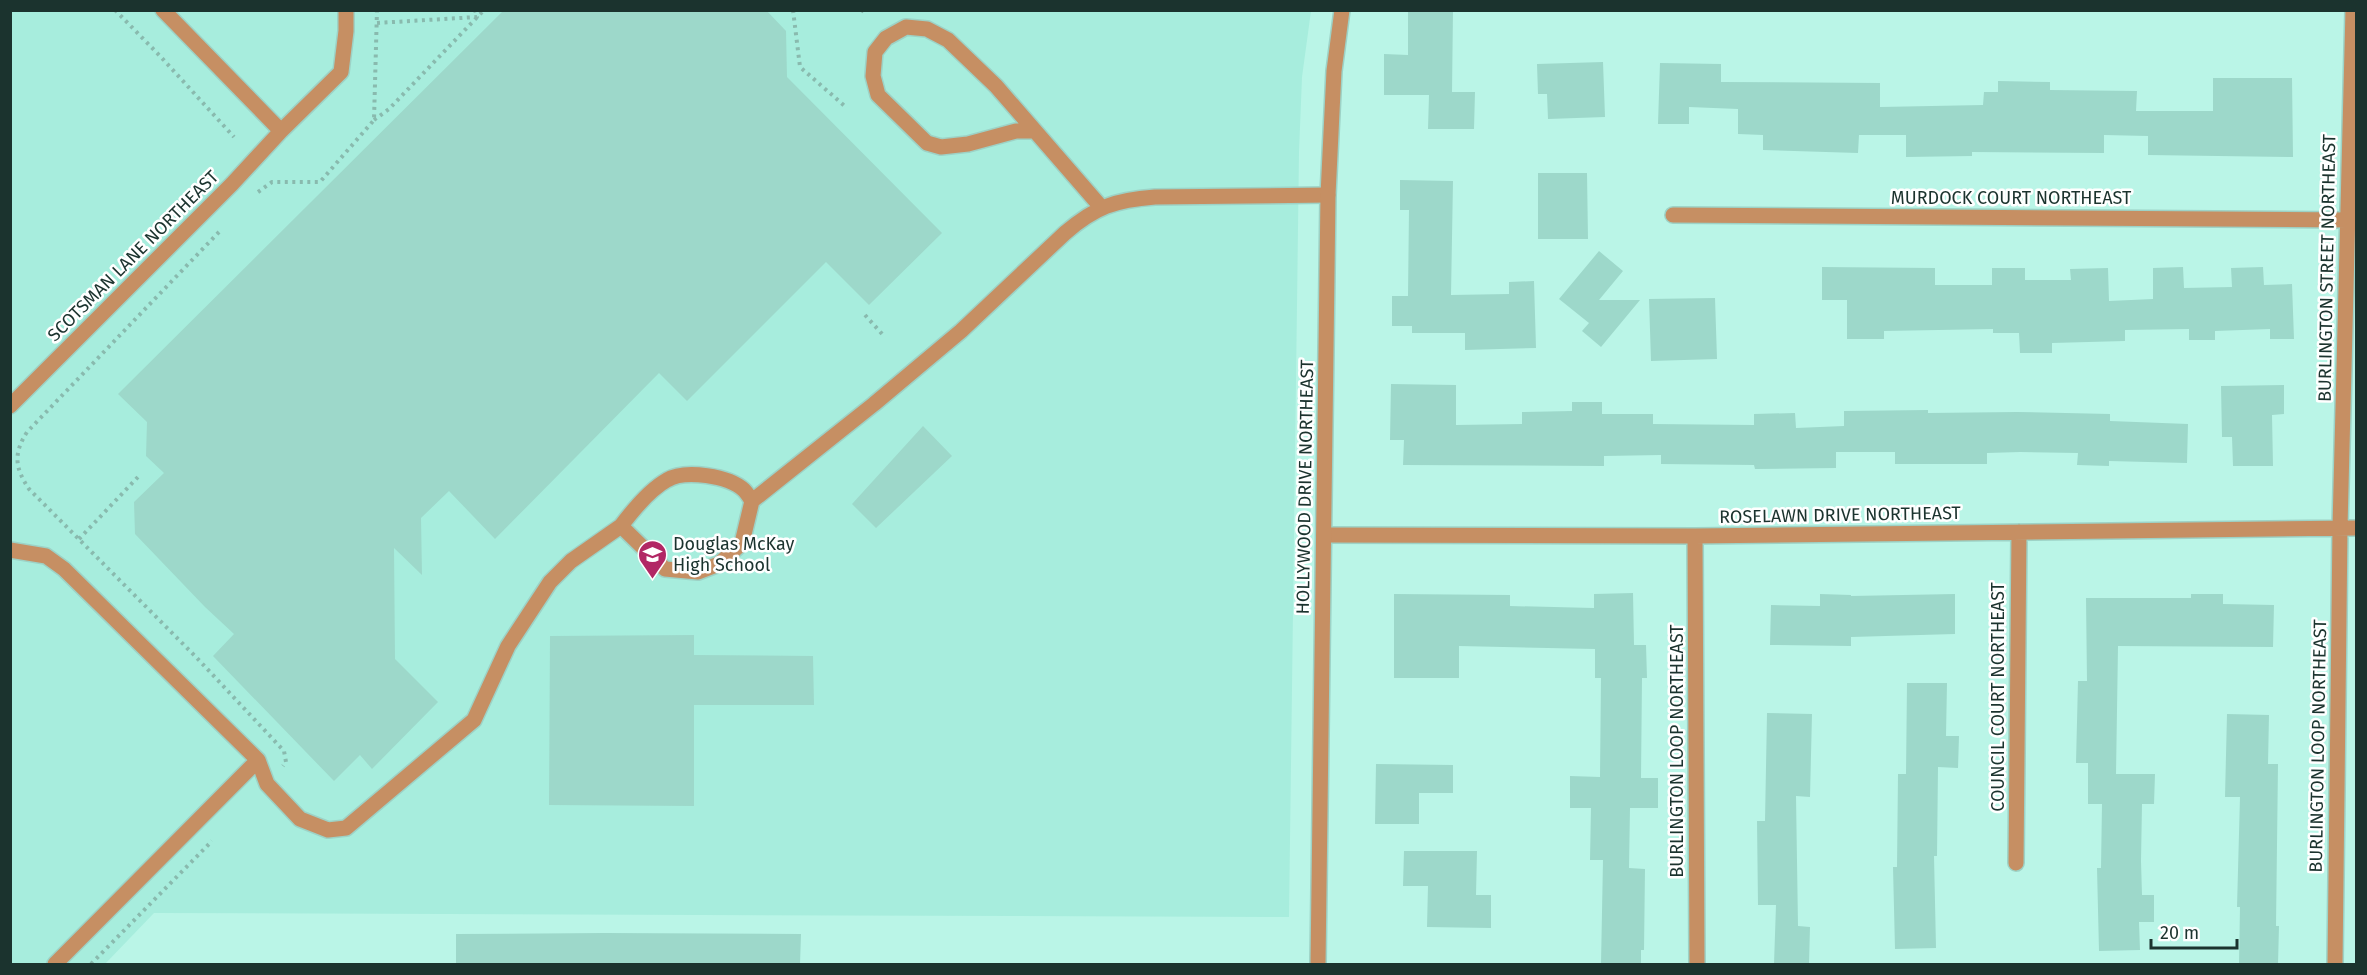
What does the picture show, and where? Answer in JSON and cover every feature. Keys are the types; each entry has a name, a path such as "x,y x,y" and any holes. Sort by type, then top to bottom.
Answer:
{"street":[{"path":"163,10 281,131"},
{"name":"SCOTSMAN LANE NORTHEAST","path":"10,406 341,72 346,10"},
{"name":"HOLLYWOOD DRIVE NORTHEAST","path":"1317,964 1328,195 1334,71 1342,10"},
{"name":"BURLINGTON STREET NORTHEAST","path":"2340,527 2354,10"},
{"path":"1035,131 1016,131 968,144 941,147 927,143 878,95 873,76 875,52 886,38 906,27 927,29 948,40 996,86 1101,207"},
{"path":"621,526 665,569 698,572 719,564 742,543 752,501 961,331 1065,233 1101,207 1128,199 1155,197 1328,195"},
{"name":"MURDOCK COURT NORTHEAST","path":"1673,215 2348,220"},
{"path":"10,550 36,553 54,561 258,760 267,784 300,819 327,830 346,828 474,720 508,646 550,582 571,561 621,526 635,508 669,479 687,475 719,477 743,489 752,501"},
{"name":"BURLINGTON LOOP NORTHEAST","path":"2335,964 2340,527"},
{"name":"ROSELAWN DRIVE NORTHEAST","path":"1324,535 1695,536 2356,528"},
{"name":"COUNCIL COURT NORTHEAST","path":"2016,863 2019,532"},
{"name":"BURLINGTON LOOP NORTHEAST","path":"1695,536 1698,964"},
{"path":"56,964 258,760"}],"path":[{"path":"116,10 234,137"},
{"path":"374,120 377,10"},
{"path":"475,10 477,17"},
{"path":"253,196 272,182 320,182 374,120 389,109 484,10"},
{"path":"793,10 800,67 847,108"},
{"path":"376,23 477,17"},
{"path":"226,225 27,432 16,458 19,474 29,489 196,657 284,751 286,762 279,773 267,784"},
{"path":"865,315 884,335"},
{"path":"79,539 138,477"},
{"path":"91,964 217,836"}],"shaded area":[{"name":"Douglas McKay High School","path":"10,11 1311,11 1302,77 1299,152 1289,917 154,913 105,964 11,964"}],"building":[{"path":"504,10 766,10 786,31 787,77 942,233 869,305 826,262 687,401 659,373 495,539 449,491 421,518 422,575 394,548 395,659 438,702 372,769 360,755 334,781 213,656 234,634 135,534 134,502 164,473 146,456 147,422 118,394"},
{"path":"1408,10 1453,10 1452,92 1475,92 1474,129 1428,129 1429,95 1384,95 1384,54 1408,55"},
{"path":"1603,62 1605,117 1548,119 1547,94 1538,94 1537,64"},
{"path":"1660,63 1721,64 1721,82 1880,83 1880,107 1983,105 1984,92 1998,92 1998,81 2050,82 2050,90 2137,91 2136,111 2213,111 2213,78 2292,78 2293,157 2148,155 2148,136 2104,135 2104,153 1972,152 1972,156 1906,157 1906,135 1859,135 1858,153 1763,150 1763,135 1738,134 1738,109 1689,107 1689,124 1658,124"},
{"path":"1538,173 1587,173 1588,239 1538,239"},
{"path":"1400,180 1453,181 1451,295 1509,294 1509,282 1534,281 1536,348 1465,350 1465,333 1412,333 1412,326 1392,326 1392,296 1408,296 1409,210 1400,210"},
{"path":"1599,251 1623,271 1599,300 1640,300 1601,347 1582,331 1589,323 1559,299"},
{"path":"1822,267 1935,268 1935,285 1992,285 1992,268 2025,268 2025,280 2071,280 2070,269 2108,268 2109,301 2153,299 2153,268 2183,267 2184,288 2232,287 2231,268 2263,267 2264,285 2292,284 2294,339 2270,339 2270,329 2215,331 2215,340 2189,340 2189,329 2125,330 2125,341 2052,343 2052,353 2020,353 2019,333 1993,333 1993,329 1884,331 1884,339 1847,339 1847,300 1822,300"},
{"path":"1715,298 1717,359 1651,361 1649,299"},
{"path":"1391,384 1456,385 1456,425 1522,424 1522,412 1572,411 1572,402 1602,402 1602,414 1653,414 1653,424 1754,425 1754,414 1795,413 1796,428 1844,426 1844,411 1928,410 1928,413 2110,414 2110,421 2188,424 2187,463 2109,461 2109,466 2077,465 2078,453 2020,452 1987,453 1987,464 1895,464 1895,452 1836,452 1836,468 1755,469 1754,465 1661,464 1661,455 1604,456 1604,466 1403,465 1404,440 1390,440"},
{"path":"2284,385 2284,414 2272,415 2273,466 2233,466 2232,437 2222,437 2221,386"},
{"path":"923,426 952,456 876,528 852,504"},
{"path":"1633,593 1634,645 1646,645 1647,678 1642,678 1641,778 1658,778 1658,808 1630,808 1629,868 1645,869 1644,950 1641,950 1641,964 1601,964 1603,860 1590,860 1591,808 1570,808 1570,776 1600,777 1601,678 1595,678 1595,649 1459,646 1459,678 1394,678 1394,594 1510,595 1510,606 1594,608 1594,594"},
{"path":"1820,594 1851,596 1955,594 1955,634 1851,637 1851,646 1770,645 1771,605 1820,606"},
{"path":"2191,594 2223,594 2223,604 2274,605 2273,647 2118,646 2116,774 2155,774 2154,804 2142,804 2141,861 2142,895 2154,895 2154,922 2139,922 2140,950 2099,951 2097,868 2101,868 2102,804 2088,804 2088,763 2076,763 2078,681 2087,681 2086,598 2191,598"},
{"path":"694,635 694,655 813,656 814,705 694,705 694,806 549,805 550,636"},
{"path":"1907,683 1947,683 1946,736 1959,736 1958,768 1938,767 1937,856 1934,856 1936,948 1895,949 1893,867 1897,867 1898,774 1906,774"},
{"path":"1767,713 1812,714 1810,797 1796,796 1798,926 1810,927 1809,964 1774,964 1776,905 1758,905 1757,821 1765,821"},
{"path":"2227,714 2269,715 2268,764 2278,764 2276,926 2279,926 2278,964 2239,964 2240,907 2237,907 2240,797 2225,797"},
{"path":"1376,764 1453,765 1453,793 1419,793 1419,824 1375,824"},
{"path":"1404,851 1477,851 1476,895 1491,895 1491,928 1427,927 1428,886 1403,886"},
{"path":"456,934 801,934 800,964 456,964"}],"place":[{"name":"Douglas McKay High School","path":"652,580"}]}
